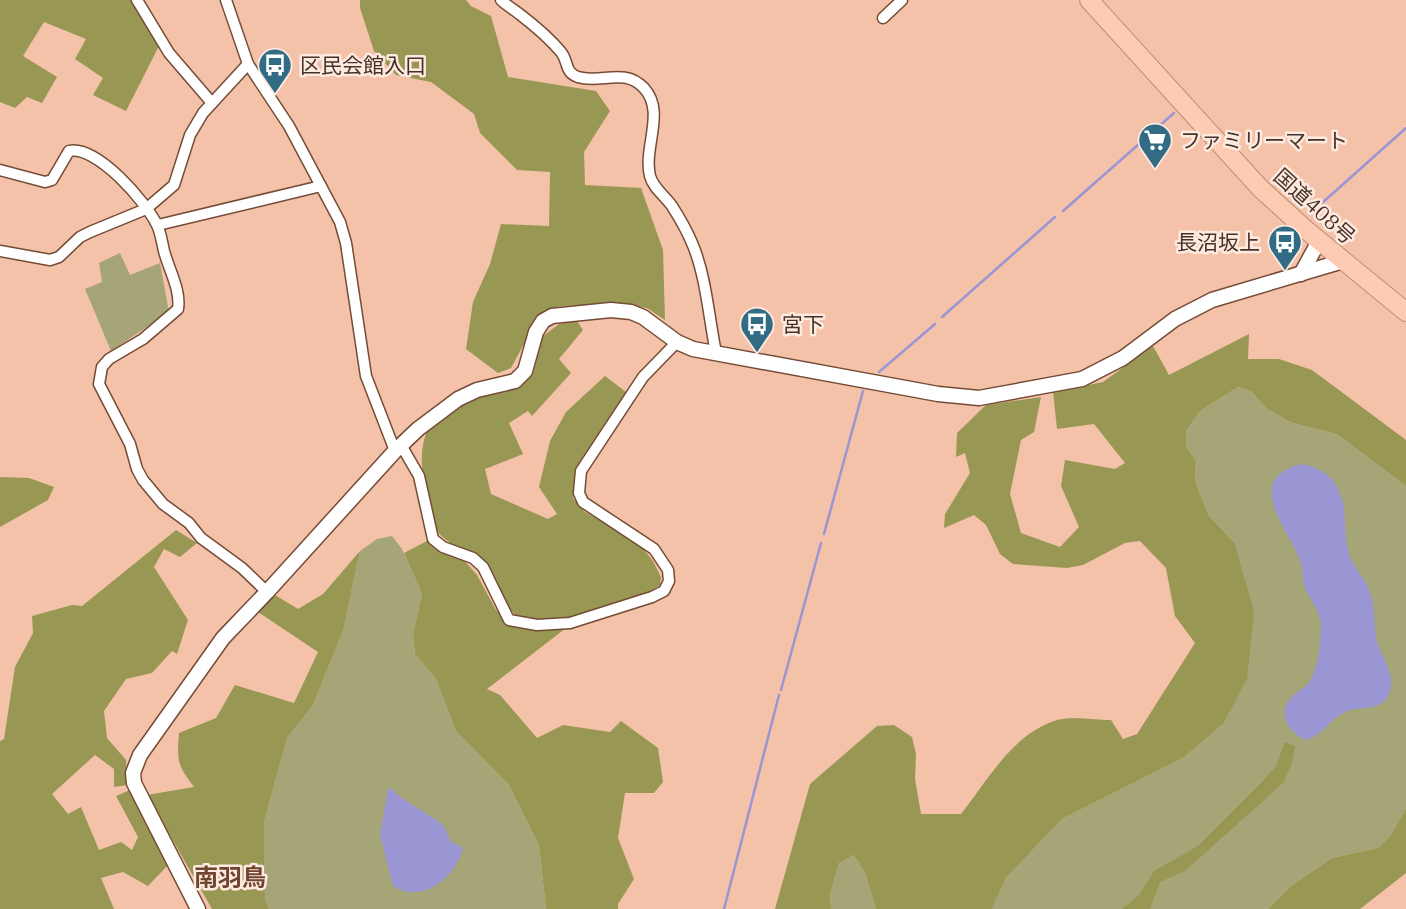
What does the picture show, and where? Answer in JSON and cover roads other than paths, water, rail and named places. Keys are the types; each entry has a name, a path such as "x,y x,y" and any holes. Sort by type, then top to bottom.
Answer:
{"highway":[{"name":"国道408号","path":"1089,0 1237,165 1319,241 1406,312"}],"street":[{"path":"137,0 169,53 212,103"},
{"path":"226,0 248,64 289,126 340,222 366,376 398,448 419,476 433,539 443,547 473,558 483,567 509,620 537,625 570,623 664,591 668,570 654,549 583,502 579,493 581,471 643,377 677,342"},
{"path":"501,0 522,15 562,53 566,68 571,74 582,78 620,76 634,80 652,99 654,111 650,177 672,206 698,258 716,353"},
{"path":"883,18 902,0"},
{"path":"0,251 50,260 59,257 80,237 146,209 174,185 190,135 212,103 248,64"},
{"path":"0,170 45,182 52,180 69,151 76,149 124,180 158,225 178,296 178,309 143,339 109,359 102,367 99,384 130,444 143,480 163,504 189,523 201,538 242,568 267,592"},
{"path":"158,225 321,186"},
{"path":"1301,274 1319,241"},
{"path":"198,909 139,795 133,773 140,755 223,638 398,448 458,399 477,390 515,381 525,371 536,332 543,321 552,316 611,310 631,312 643,317 677,342 693,349 937,394 979,398 1082,379 1123,358 1194,307 1343,261"}],"waterway":[{"path":"1063,211 1174,113"},
{"path":"1312,212 1406,128"},
{"path":"942,317 1055,217"},
{"path":"879,372 935,324"},
{"path":"824,534 863,391"},
{"path":"781,690 821,543"},
{"path":"724,909 779,695"}],"place":[{"name":"区民会館入口","path":"275,95"},
{"name":"ファミリーマート","path":"1155,170"},
{"name":"長沼坂上","path":"1285,272"},
{"name":"宮下","path":"757,354"}],"district":[{"name":"南羽鳥","path":"230,877"}]}
